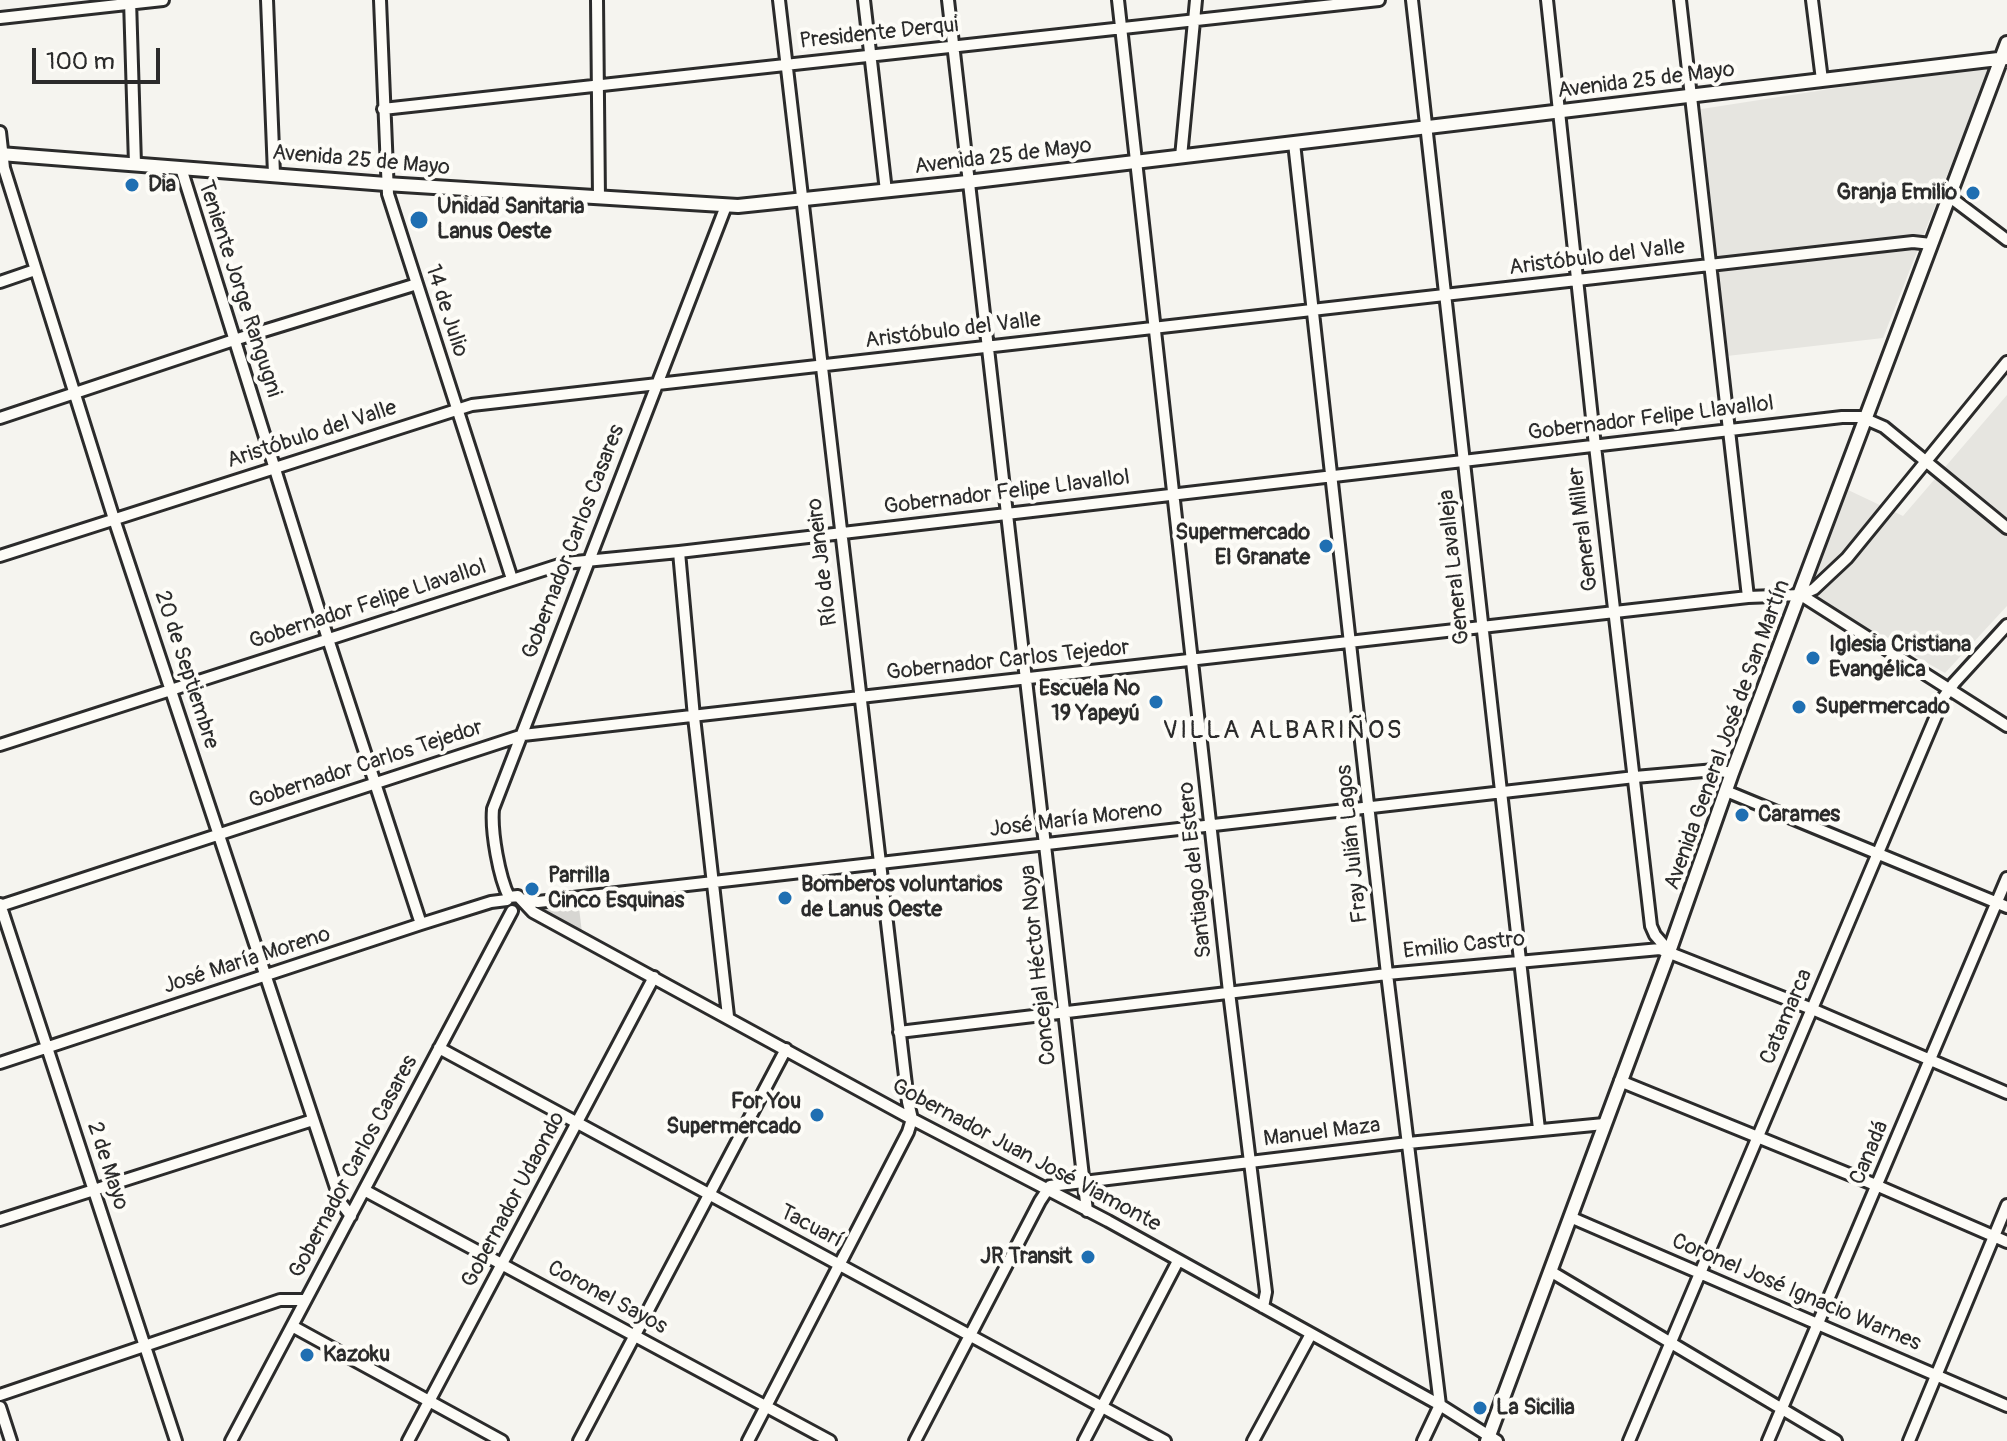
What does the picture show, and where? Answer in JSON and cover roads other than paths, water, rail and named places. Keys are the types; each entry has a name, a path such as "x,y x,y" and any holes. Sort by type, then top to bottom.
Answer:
{"main road":[{"name":"Avenida General José de San Martín","path":"1491,1439 1732,773 2004,59 2007,43"},
{"name":"Avenida 25 de Mayo","path":"0,154 726,206 967,182 2004,59"}],"street":[{"path":"0,18 163,0"},
{"path":"267,0 274,174"},
{"name":"14 de Julio","path":"380,0 386,184 512,579"},
{"path":"597,0 599,198"},
{"name":"Río de Janeiro","path":"779,0 859,698 912,1119"},
{"path":"864,0 886,191"},
{"name":"Concejal Héctor Noya","path":"948,0 1087,1211"},
{"name":"Santiago del Estero","path":"1118,0 1229,992 1266,1292 1263,1307"},
{"path":"1181,157 1196,0"},
{"name":"Presidente Derqui","path":"383,109 1379,0"},
{"name":"General Lavalleja","path":"1412,0 1539,1129"},
{"name":"General Miller","path":"1547,0 1651,926 1669,952"},
{"path":"1680,0 1748,597"},
{"path":"1812,0 1822,80"},
{"path":"130,2 135,164"},
{"name":"20 de Septiembre","path":"0,132 0,154 114,519 341,1203 351,1216"},
{"name":"Fray Julián Lagos","path":"1294,143 1387,974 1440,1405"},
{"name":"Teniente Jorge Rangugni","path":"181,168 328,639 421,924"},
{"path":"1950,197 2007,240"},
{"name":"Gobernador Carlos Casares","path":"231,1441 515,903 504,882 493,809 726,206"},
{"name":"Aristóbulo del Valle","path":"0,556 456,409 1913,242 1931,244"},
{"path":"0,282 35,270"},
{"path":"0,418 234,340 417,284"},
{"path":"1801,595 1814,589 1837,569 2007,362"},
{"name":"Gobernador Felipe Llavallol","path":"0,745 565,563 840,534 1729,429 1842,417 1867,419"},
{"path":"1867,419 1884,427 2007,528"},
{"path":"679,552 694,717 728,1016"},
{"path":"1801,595 2007,726"},
{"name":"Gobernador Carlos Tejedor","path":"0,905 523,735 1748,597 1801,595"},
{"name":"Catamarca","path":"1629,1441 1756,1136 1949,689 2007,625"},
{"name":"José María Moreno","path":"0,1063 491,902 538,902 713,884 1635,777 1715,770 1732,773"},
{"path":"1726,791 2002,905"},
{"name":"Canadá","path":"1768,1441 1930,1059 2002,905 2007,878"},
{"name":"Gobernador Juan José Viamonte","path":"515,903 1263,1307 1440,1405 1491,1439"},
{"name":"2 de Mayo","path":"0,905 176,1441"},
{"name":"Emilio Castro","path":"899,1032 1387,974 1660,949 1812,1009 2007,1093"},
{"name":"Gobernador Udaondo","path":"408,1441 654,977"},
{"name":"Tacuarí","path":"439,1048 1165,1441"},
{"path":"579,1441 786,1049"},
{"path":"1620,1081 2007,1242"},
{"path":"748,1441 912,1119"},
{"path":"0,1220 313,1120"},
{"name":"Manuel Maza","path":"1046,1190 1059,1183 1604,1124"},
{"name":"Coronel Sayos","path":"364,1190 830,1441"},
{"path":"915,1441 1046,1190"},
{"path":"1909,1441 2007,1205"},
{"name":"Coronel José Ignacio Warnes","path":"1570,1217 2007,1406"},
{"path":"1084,1441 1178,1261"},
{"path":"1550,1271 1836,1441"},
{"path":"0,1395 280,1300 305,1300"},
{"path":"292,1326 502,1441"},
{"path":"1253,1441 1311,1334"},
{"path":"1423,1441 1440,1405"},
{"path":"0,1407 11,1441"}],"place":[{"name":"Dia","path":"132,185"},
{"name":"Granja Emilio","path":"1973,193"},
{"name":"Unidad Sanitaria Lanus Oeste","path":"419,220"},
{"name":"Supermercado El Granate","path":"1326,546"},
{"name":"Iglesia Cristiana Evangélica","path":"1813,658"},
{"name":"Escuela Nº 19 Yapeyú","path":"1156,702"},
{"name":"Supermercado","path":"1799,707"},
{"name":"Carames","path":"1742,815"},
{"name":"Parrilla Cinco Esquinas","path":"532,889"},
{"name":"Bomberos voluntarios de Lanus Oeste","path":"785,898"},
{"name":"For You Supermercado","path":"817,1115"},
{"name":"JR Transit","path":"1088,1257"},
{"name":"Kazoku","path":"307,1355"},
{"name":"La Sicilia","path":"1480,1408"}],"district":[{"name":"VILLA ALBARIÑOS","path":"1283,731"}]}
